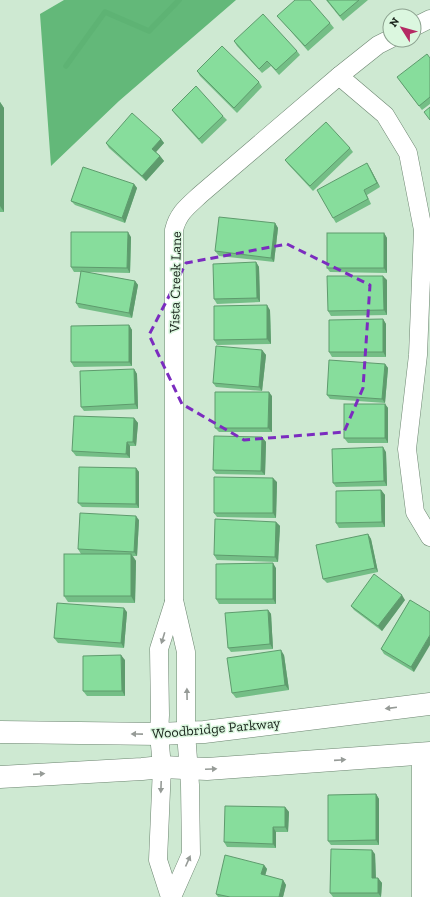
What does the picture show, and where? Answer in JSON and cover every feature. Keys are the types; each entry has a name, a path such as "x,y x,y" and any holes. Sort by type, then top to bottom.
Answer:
{"main road":[{"name":"Woodbridge Parkway","path":"0,732 159,734 204,732 430,704"},
{"path":"0,777 162,767 207,769 425,754"}],"street":[{"name":"Vista Creek Lane","path":"171,897 191,854 190,786 186,733 186,652 174,600 174,230 176,220 201,194 339,76 382,43"},
{"path":"339,76 385,115 408,153 423,230 418,355 407,449 415,512 430,537"},
{"name":"Vista Creek Lane","path":"171,897 158,860 162,767 159,734 159,649 174,600"},
{"path":"421,897 425,754"}],"highlighted area":[{"path":"287,244 370,285 363,388 344,432 244,440 182,404 149,335 186,263"}],"green space":[{"path":"64,0 236,0 119,101 51,166 40,14"}],"building":[{"path":"295,0 310,0 330,23 305,46 277,16"},
{"path":"327,0 359,0 340,16"},
{"path":"263,14 297,51 276,70 267,61 259,69 234,41"},
{"path":"222,46 259,82 234,108 197,71"},
{"path":"427,54 430,58 430,97 419,106 397,77"},
{"path":"196,86 223,116 199,139 172,110"},
{"path":"430,107 430,120 424,112"},
{"path":"132,113 161,139 152,149 160,156 142,176 106,143"},
{"path":"326,122 350,148 310,186 285,160"},
{"path":"367,163 377,183 364,190 368,199 333,218 317,190"},
{"path":"83,167 134,184 122,218 71,201"},
{"path":"219,217 275,223 271,258 215,251"},
{"path":"71,232 128,232 127,268 71,267"},
{"path":"327,233 384,233 384,268 327,268"},
{"path":"256,262 257,298 214,299 213,264"},
{"path":"81,271 135,281 129,313 76,303"},
{"path":"327,276 383,276 384,310 328,311"},
{"path":"267,305 267,339 214,340 214,306"},
{"path":"383,319 383,352 329,352 329,320"},
{"path":"129,325 129,362 71,362 71,326"},
{"path":"216,346 262,350 259,387 213,383"},
{"path":"329,360 385,364 382,399 327,395"},
{"path":"134,369 135,404 81,407 80,371"},
{"path":"215,392 269,392 268,428 215,428"},
{"path":"344,404 385,404 385,438 344,438"},
{"path":"74,416 134,418 133,442 127,442 126,454 72,451"},
{"path":"214,436 262,437 261,471 213,470"},
{"path":"383,447 384,481 333,483 332,449"},
{"path":"79,467 136,468 136,504 78,503"},
{"path":"214,477 273,478 273,513 214,513"},
{"path":"381,490 382,522 336,523 336,491"},
{"path":"80,513 136,516 134,552 78,549"},
{"path":"215,519 276,522 275,557 214,555"},
{"path":"368,534 375,568 323,579 316,545"},
{"path":"64,554 131,554 131,596 64,596"},
{"path":"273,563 273,599 216,599 216,564"},
{"path":"374,574 402,595 378,626 351,606"},
{"path":"410,600 430,612 430,635 411,667 381,649"},
{"path":"57,603 124,608 121,643 54,638"},
{"path":"268,610 270,644 228,648 225,613"},
{"path":"281,650 285,685 232,693 227,658"},
{"path":"121,655 122,691 83,691 83,656"},
{"path":"376,794 376,840 328,841 328,795"},
{"path":"225,806 285,807 285,827 273,827 273,844 224,842"},
{"path":"331,849 372,850 372,878 378,878 378,893 330,893"},
{"path":"225,855 264,865 261,874 283,880 279,897 230,897 216,894"}],"waterway":[{"path":"66,66 105,12 149,31 179,0"}]}
